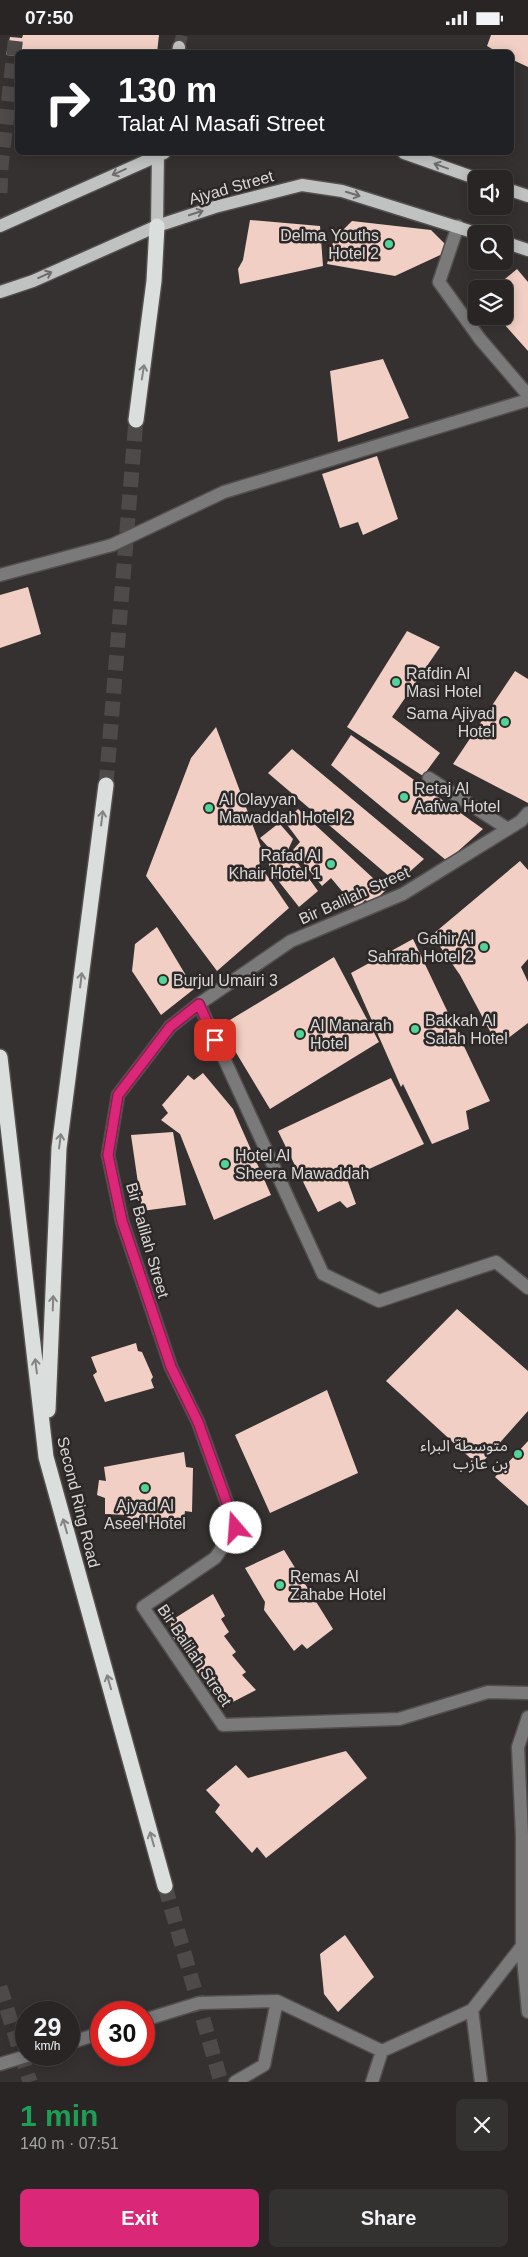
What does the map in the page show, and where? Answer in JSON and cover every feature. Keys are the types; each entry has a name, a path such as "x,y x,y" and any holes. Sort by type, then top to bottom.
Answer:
{"highway":[{"path":"136,420 154,281 157,226"},
{"path":"46,1457 59,1148 106,785"},
{"name":"Second Ring Road","path":"0,1057 46,1457 165,1886"}],"main road":[{"path":"0,227 156,155"},
{"path":"157,226 160,155"},
{"path":"410,155 468,175"},
{"name":"Ajyad Street","path":"0,292 33,281 157,226 215,207 302,185 342,191 468,230"},
{"path":"513,191 528,197"},
{"path":"513,245 528,250"}],"street":[{"path":"458,227 439,282 480,339 528,395"},
{"path":"0,575 112,545 224,492 528,400"},
{"path":"429,777 508,829"},
{"name":"Bir Balilah Street","path":"528,813 522,821 403,895 291,941 199,1004 170,1027 118,1095 108,1155 122,1221 171,1367 198,1422 236,1528 215,1558 143,1607 223,1725 400,1719 488,1691 528,1693"},
{"path":"199,1004 324,1274 379,1301 496,1262 528,1288"},
{"path":"528,1717 518,1747 522,1835 522,1946 528,2013"},
{"path":"372,2082 382,2051 472,2010 522,1946"},
{"path":"155,2017 199,2003 277,2001 382,2051"},
{"path":"235,2082 264,2065 277,2001"},
{"path":"472,2010 482,2082"},
{"path":"0,2064 15,2060"}],"building":[{"path":"23,35 159,35 157,50 15,50 15,56 6,55 10,37 22,38"},
{"path":"491,35 528,35 528,67 514,60 514,50 494,50 487,46"},
{"path":"250,220 320,226 323,266 240,284 238,269 243,260"},
{"name":"Delma Youths Hotel 2","path":"352,221 431,230 451,250 395,276 327,264 334,239"},
{"path":"517,269 528,282 528,351 505,325 513,325 513,280 504,280"},
{"path":"383,359 409,418 338,442 330,371"},
{"path":"377,456 398,519 363,535 358,522 340,528 322,474"},
{"path":"28,587 41,634 0,648 0,595"},
{"name":"Rafdin Al Masi Hotel","path":"407,631 440,647 392,717 440,753 423,776 347,727"},
{"name":"Sama Ajiyad Hotel","path":"515,671 528,679 528,803 453,764"},
{"name":"Al Olayyan Mawaddah Hotel 2","path":"216,727 265,858 259,864 289,908 217,971 146,876 191,758"},
{"name":"Retaj Al Aafwa Hotel","path":"351,735 483,829 447,861 331,765"},
{"path":"292,749 424,859 397,883 268,773"},
{"name":"Rafad Al Khair Hotel 1","path":"298,809 386,890 372,903 365,900 357,909 331,878 322,886 293,850 300,842 285,822"},
{"path":"279,823 293,839 288,850 318,891 299,907 269,869 269,848 260,838"},
{"name":"Gahir Al Sahrah Hotel 2","path":"520,861 528,870 528,959 521,967 528,982 528,1023 498,1046 460,975 432,935"},
{"name":"Burjul Umairi 3","path":"157,927 194,989 161,1015 132,971 135,944"},
{"name":"Bakkah Al Salah Hotel","path":"413,939 490,1101 466,1111 469,1129 432,1144 403,1084 401,1087 351,973"},
{"name":"Al Manarah Hotel","path":"334,957 379,1042 270,1109 220,1026"},
{"name":"Hotel Al Sheera Mawaddah","path":"203,1073 233,1109 271,1195 214,1220 180,1134 161,1120 168,1113 162,1105 188,1075 194,1080"},
{"path":"391,1078 424,1144 347,1179 356,1204 347,1208 340,1201 318,1212 278,1131"},
{"path":"173,1132 186,1205 142,1211 131,1135"},
{"path":"457,1309 528,1371 528,1411 479,1466 386,1381"},
{"path":"136,1343 138,1351 142,1352 153,1377 151,1380 154,1388 105,1402 93,1375 97,1372 91,1357"},
{"path":"327,1390 358,1473 270,1513 235,1435"},
{"name":"متوسطة البراء بن عازب","path":"528,1441 528,1506 495,1477"},
{"name":"Ajyad Al Aseel Hotel","path":"184,1452 186,1467 193,1468 192,1512 185,1511 183,1527 150,1527 149,1523 128,1521 127,1515 105,1514 105,1498 97,1495 99,1480 106,1481 104,1467"},
{"name":"Remas Al Zahabe Hotel","path":"284,1550 333,1629 307,1649 302,1644 294,1651 264,1610 265,1602 245,1568"},
{"path":"213,1594 225,1616 221,1619 229,1632 224,1636 236,1652 232,1655 246,1672 242,1675 256,1690 227,1705 217,1692 210,1690 173,1637 174,1634 170,1631 172,1620"},
{"path":"346,1751 367,1778 266,1858 257,1847 252,1853 215,1812 220,1805 206,1790 236,1765 248,1778"},
{"path":"345,1935 374,1977 338,2012 324,1994 320,1954"}],"tunnel":[{"path":"0,193 1,167 16,35"},
{"path":"179,47 182,35"},
{"path":"106,785 136,420"},
{"path":"165,1886 221,2082"},
{"path":"0,1987 30,2082"}],"place":[{"name":"Delma Youths Hotel 2","path":"389,244"},
{"name":"Rafdin Al Masi Hotel","path":"396,682"},
{"name":"Sama Ajiyad Hotel","path":"505,722"},
{"name":"Retaj Al Aafwa Hotel","path":"404,797"},
{"name":"Al Olayyan Mawaddah Hotel 2","path":"209,808"},
{"name":"Rafad Al Khair Hotel 1","path":"331,864"},
{"name":"Gahir Al Sahrah Hotel 2","path":"484,947"},
{"name":"Burjul Umairi 3","path":"163,980"},
{"name":"Bakkah Al Salah Hotel","path":"415,1029"},
{"name":"Al Manarah Hotel","path":"300,1034"},
{"name":"Hotel Al Sheera Mawaddah","path":"225,1164"},
{"name":"متوسطة البراء بن عازب","path":"518,1454"},
{"name":"Ajyad Al Aseel Hotel","path":"145,1488"},
{"name":"Remas Al Zahabe Hotel","path":"280,1585"}],"route":[{"path":"215,1040 199,1004 170,1027 118,1095 108,1155 122,1221 171,1367 198,1422 224,1490 236,1528"}]}
